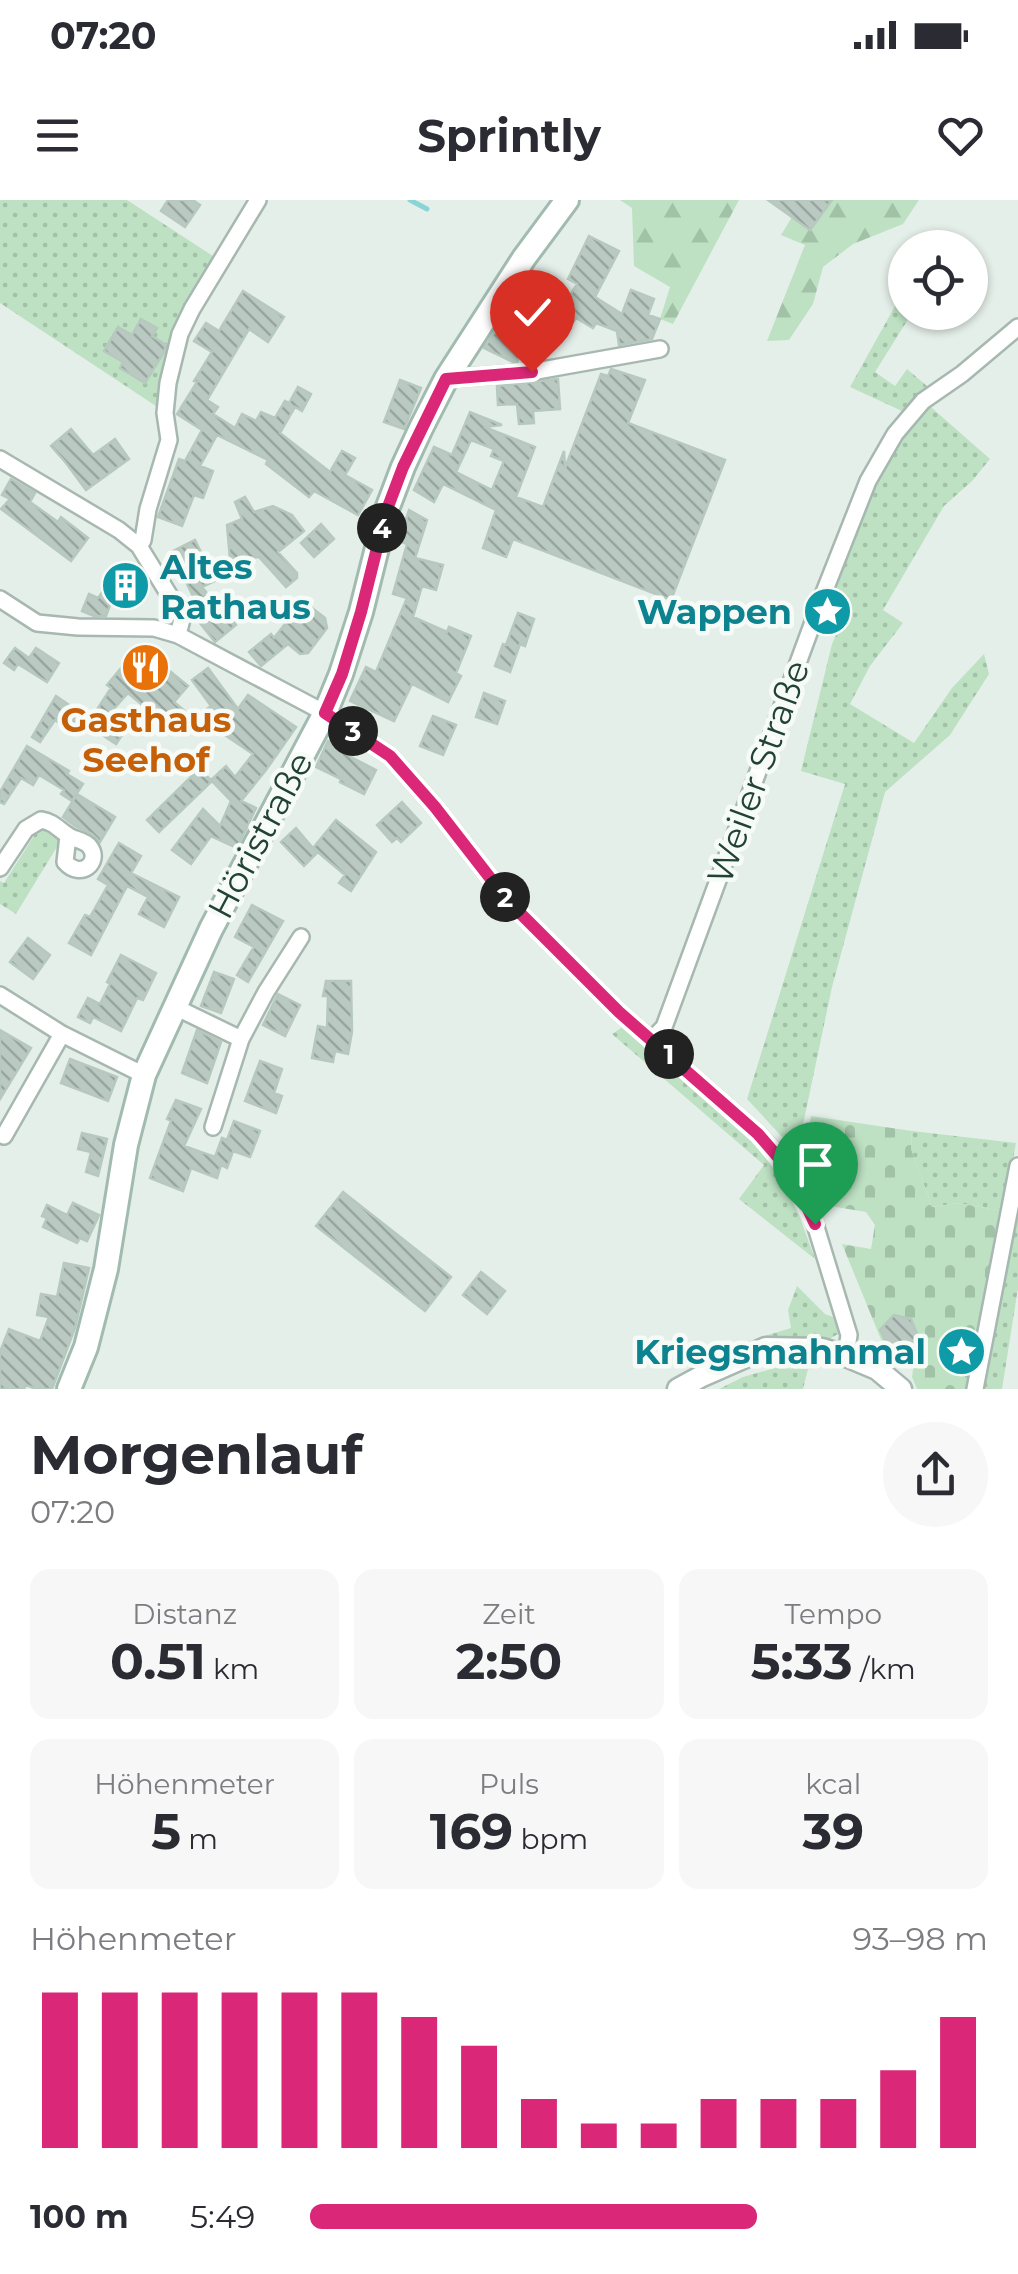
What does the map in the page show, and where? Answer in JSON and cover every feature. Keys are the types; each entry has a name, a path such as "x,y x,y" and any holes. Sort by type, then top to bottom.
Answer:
{"main road":[{"name":"Höristraße","path":"72,1388 106,1269 126,1145 144,1075 211,929 342,674 386,512 403,467 446,379 563,201"}],"street":[{"path":"139,546 169,440 165,413 168,384 180,334 258,200"},
{"name":"Weiler Straße","path":"651,1040 664,1027 868,482 895,434 923,401 1018,327"},
{"path":"446,379 532,372 660,348"},
{"path":"0,482 6,462 139,546 179,611 182,619 178,635"},
{"path":"0,599 37,623 154,628 178,635 325,713 390,756 508,901 619,1012 758,1134 790,1171 815,1224 841,1302 849,1335 846,1356"},
{"path":"0,868 34,822 53,823 68,836"},
{"path":"213,1128 242,1039 301,938"},
{"path":"0,995 62,1034 144,1075"},
{"path":"175,1007 242,1039"},
{"path":"4,1136 62,1034"},
{"path":"975,1389 1018,1166"},
{"path":"678,1389 766,1348 822,1349 846,1356 877,1369 901,1389"}],"green space":[{"path":"0,200 127,200 216,258 186,309 162,410 0,303"},
{"path":"620,200 739,200 673,324 660,319 670,287 634,266 632,208"},
{"path":"832,200 919,200 903,224 853,244 823,267 813,304 789,340 767,341 805,245 781,235 792,217 810,230"},
{"path":"888,319 888,330 901,330 875,372 895,386 907,369 927,386 924,401 990,459 944,506 883,610 903,623 870,666 850,704 914,743 952,688 984,654 989,674 950,735 885,792 832,987 797,1153 747,1099 845,784 801,771 832,644 845,615 844,605 815,591 863,476 902,411 850,387"},
{"path":"40,827 55,833 60,842 16,914 0,904 0,881 4,883 34,836 29,832"},
{"path":"624,1026 761,1151 783,1182 815,1259 739,1199 764,1165 612,1034"},
{"path":"811,1116 912,1131 911,1149 932,1207 958,1203 1003,1211 966,1389 917,1389 912,1377 914,1362 887,1354 842,1244 871,1249 875,1225 866,1212 830,1206 835,1193 805,1146"},
{"path":"912,1131 1016,1143 1003,1211 958,1203 932,1207 911,1149"},
{"path":"1018,1168 1018,1288 1002,1389 980,1389"},
{"path":"797,1286 825,1314 836,1318 838,1334 826,1341 761,1337 791,1328 788,1310"},
{"path":"775,1368 808,1369 803,1389 719,1389 743,1377"}],"building":[{"path":"168,200 193,200 200,205 185,227 161,211"},
{"path":"768,200 832,200 810,230"},
{"path":"589,236 619,251 595,297 622,314 631,290 654,299 648,315 660,319 652,339 619,345 617,331 596,323 593,328 576,318 557,344 534,328 517,362 484,348 506,314 523,323 543,296 561,310 577,284 568,279"},
{"path":"243,291 284,317 268,342 249,329 207,400 218,407 213,414 235,428 242,414 256,421 261,412 275,418 298,387 311,394 302,411 295,407 280,433 330,472 342,451 355,458 345,475 372,490 358,515 314,491 309,497 266,464 268,460 217,435 200,466 213,471 203,498 194,495 182,526 158,517 179,459 185,461 202,430 177,414 212,352 194,341 206,323 219,331"},
{"path":"141,319 157,328 152,336 166,345 145,383 120,368 123,362 104,351 118,327 132,335"},
{"path":"611,369 645,380 628,423 725,460 671,600 513,539 506,557 483,548 496,510 443,484 434,502 414,490 434,447 452,455 470,412 502,425 484,427 535,447 516,497 543,507 564,451 565,468 601,374 608,376","holes":["471,440 494,449 491,456 504,461 492,490 456,472"]},
{"path":"558,379 560,409 533,411 534,423 519,424 517,404 498,405 497,386"},
{"path":"400,380 421,388 404,429 384,422"},
{"path":"71,429 93,455 115,439 129,459 86,490 51,446"},
{"path":"11,479 35,493 30,502 58,522 61,517 88,538 71,561 1,509 10,499 2,495"},
{"path":"245,497 254,512 273,506 292,515 304,531 278,552 297,573 297,578 286,587 259,557 230,559 227,525 242,519 235,502"},
{"path":"409,510 427,520 415,558 443,565 436,590 422,586 413,617 447,632 449,627 471,636 456,673 461,676 448,702 412,684 394,721 350,701 366,667 376,672 407,598 393,594 407,544 399,541"},
{"path":"321,524 334,539 314,557 301,543"},
{"path":"195,540 215,581 202,587 226,616 230,612 236,625 215,642 192,613 198,606 171,552"},
{"name":"Altes Rathaus","path":"120,568 124,570 123,576 129,569 147,581 128,607 113,597 106,616 82,611 89,594 98,598"},
{"path":"303,601 325,618 327,628 308,653 300,654 288,644 261,666 249,652 271,634 274,638"},
{"path":"518,613 534,619 510,672 495,666"},
{"path":"15,648 29,658 36,648 59,663 47,682 18,664 14,670 4,663"},
{"path":"135,651 161,673 166,668 188,686 174,702 187,713 172,730 128,693 112,711 130,723 116,744 87,725 111,688 107,685"},
{"path":"208,668 238,709 248,695 296,727 241,801 256,808 237,848 211,836 191,864 172,850 203,809 220,826 231,801 211,780 226,766 235,777 253,754 210,725 201,713 211,706 192,680"},
{"path":"484,693 505,701 497,724 476,717"},
{"path":"56,696 84,715 72,732 55,720 40,742 32,737"},
{"path":"433,716 456,725 443,755 420,746"},
{"path":"328,741 376,770 364,794 316,767"},
{"path":"27,746 83,784 72,801 61,794 64,790 39,775 33,785 21,778 4,804 0,802 0,792"},
{"path":"199,769 212,781 159,832 147,820"},
{"path":"77,794 115,817 100,842 63,817"},
{"path":"402,802 421,823 401,842 397,838 392,842 377,825"},
{"path":"336,820 376,852 351,891 339,883 345,875 313,848"},
{"path":"296,828 317,853 304,866 281,842"},
{"path":"119,843 141,856 131,873 179,897 164,927 139,914 148,897 127,886 91,955 69,943 108,885 98,879"},
{"path":"252,905 283,921 248,982 237,975 254,947 235,937"},
{"path":"28,938 50,955 33,979 10,962"},
{"path":"121,955 156,973 143,1000 137,998 121,1031 93,1017 90,1023 78,1017 88,998 100,1004"},
{"path":"214,972 234,979 221,1013 201,1006"},
{"path":"326,981 351,981 352,1032 348,1054 335,1051 333,1062 312,1058 318,1026 327,1028 328,996 323,996"},
{"path":"278,994 300,1005 285,1036 263,1025"},
{"path":"0,1030 31,1048 0,1099"},
{"path":"197,1030 221,1042 207,1083 182,1073"},
{"path":"70,1059 117,1077 108,1101 61,1083"},
{"path":"260,1061 282,1069 274,1093 282,1096 276,1113 245,1101"},
{"path":"176,1100 201,1109 184,1146 215,1157 234,1121 260,1131 250,1157 233,1151 227,1168 221,1165 217,1178 191,1168 183,1191 150,1178"},
{"path":"82,1133 107,1139 98,1176 86,1172 91,1152 78,1149"},
{"path":"343,1192 451,1277 425,1311 316,1226"},
{"path":"73,1203 99,1215 87,1241 80,1238 77,1243 43,1227 47,1205 67,1215"},
{"path":"64,1263 89,1268 75,1328 52,1389 26,1385 24,1389 0,1389 0,1352 9,1329 40,1341 49,1317 37,1315 41,1294 57,1297"},
{"path":"481,1272 505,1291 487,1314 463,1295"},
{"path":"894,1315 911,1319 918,1336 907,1351 889,1348 880,1330"}],"waterway":[{"path":"410,200 427,209"}],"place":[{"name":"Altes Rathaus","path":"125,586"},
{"name":"Wappen","path":"827,611"},
{"name":"Gasthaus Seehof","path":"146,667"},
{"name":"Kriegsmahnmal","path":"961,1351"}],"route":[{"path":"532,372 446,379 403,467 386,512 361,612 325,713 390,756 508,901 619,1012 758,1134 790,1171 815,1224"}]}
